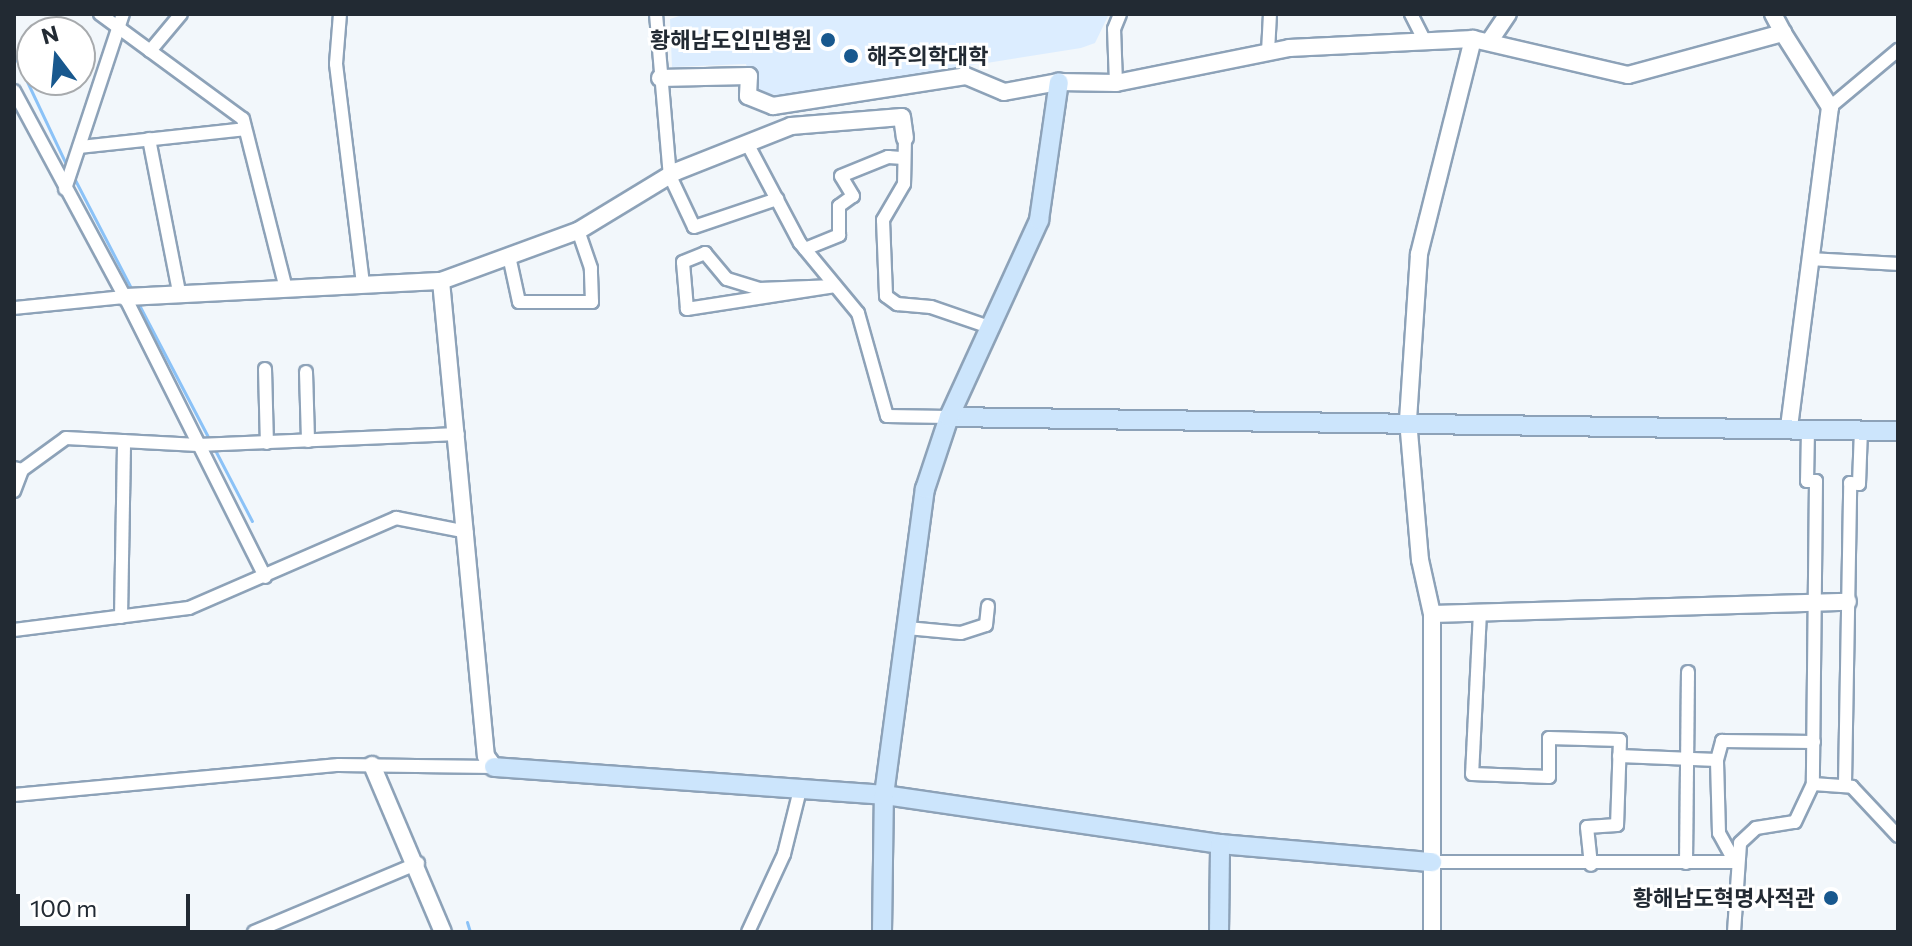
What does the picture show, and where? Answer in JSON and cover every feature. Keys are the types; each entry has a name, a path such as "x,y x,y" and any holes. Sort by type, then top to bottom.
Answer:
{"main road":[{"path":"882,932 884,795 925,489 949,417 1039,220 1059,82"},
{"path":"949,417 1408,420 1898,431"},
{"path":"494,767 884,795 1220,844 1432,862"},
{"path":"1219,932 1220,844"}],"street":[{"path":"100,14 243,119 285,285"},
{"path":"65,189 123,14"},
{"path":"150,51 181,14"},
{"path":"340,14 336,64 363,283"},
{"path":"656,14 670,176 694,227 777,199"},
{"path":"1116,83 1114,29 1120,14"},
{"path":"1268,52 1270,14"},
{"path":"1411,14 1425,41"},
{"path":"1432,932 1432,614 1420,560 1408,420 1419,254 1481,41 1508,14"},
{"path":"1734,932 1735,862 1740,843 1756,828 1795,822 1813,784 1816,481 1807,481 1799,430 1811,259 1830,107 1773,14"},
{"path":"660,78 749,76 748,96 773,106 966,76 1004,92 1059,82 1116,83 1268,52 1425,41 1481,41 1628,75 1783,33"},
{"path":"1830,107 1898,50"},
{"path":"14,91 65,189 132,296 198,445 265,577"},
{"path":"14,308 285,285 441,281 578,231 670,176 791,126 902,117 904,184 883,220 886,296 897,304 931,307 992,328"},
{"path":"80,147 245,129"},
{"path":"149,139 179,292"},
{"path":"747,143 805,249 858,313 887,416 949,417"},
{"path":"805,249 839,235 839,206 853,196 841,176 888,157 904,158"},
{"path":"509,256 519,302 592,302 591,268 578,231"},
{"path":"705,253 727,279 759,289 835,286 687,309 683,262 705,253"},
{"path":"1811,259 1898,264"},
{"path":"441,281 458,434 486,756 494,767"},
{"path":"265,369 267,443"},
{"path":"306,372 308,441"},
{"path":"1845,784 1850,483 1859,484 1861,430"},
{"path":"14,491 18,469 66,438 198,445 458,434"},
{"path":"121,617 124,441"},
{"path":"14,630 189,608 396,518 467,532"},
{"path":"1432,614 1848,602"},
{"path":"907,628 961,633 986,625 988,606"},
{"path":"1480,612 1472,774 1549,777 1549,738 1620,740 1617,825 1587,827 1591,865"},
{"path":"1686,863 1688,672"},
{"path":"1735,862 1719,833 1717,760 1722,741 1814,742"},
{"path":"1619,756 1717,760"},
{"path":"14,795 247,771 372,765 494,767"},
{"path":"372,765 418,863 443,932"},
{"path":"1813,784 1845,784 1859,792 1898,836"},
{"path":"748,932 784,854 800,790"},
{"path":"1432,862 1591,865 1735,862"},
{"path":"254,932 418,863"}],"shaded area":[{"name":"해주의학대학","path":"685,14 1109,14 1095,43 1081,48 780,96 754,90 746,64 672,67 670,19"}],"waterway":[{"path":"14,54 67,166"},
{"path":"73,176 132,290"},
{"path":"137,301 209,439"},
{"path":"215,450 252,521"},
{"path":"467,922 470,932"}],"place":[{"name":"황해남도인민병원","path":"828,40"},
{"name":"해주의학대학","path":"851,56"},
{"name":"황해남도혁명사적관","path":"1831,898"}]}
